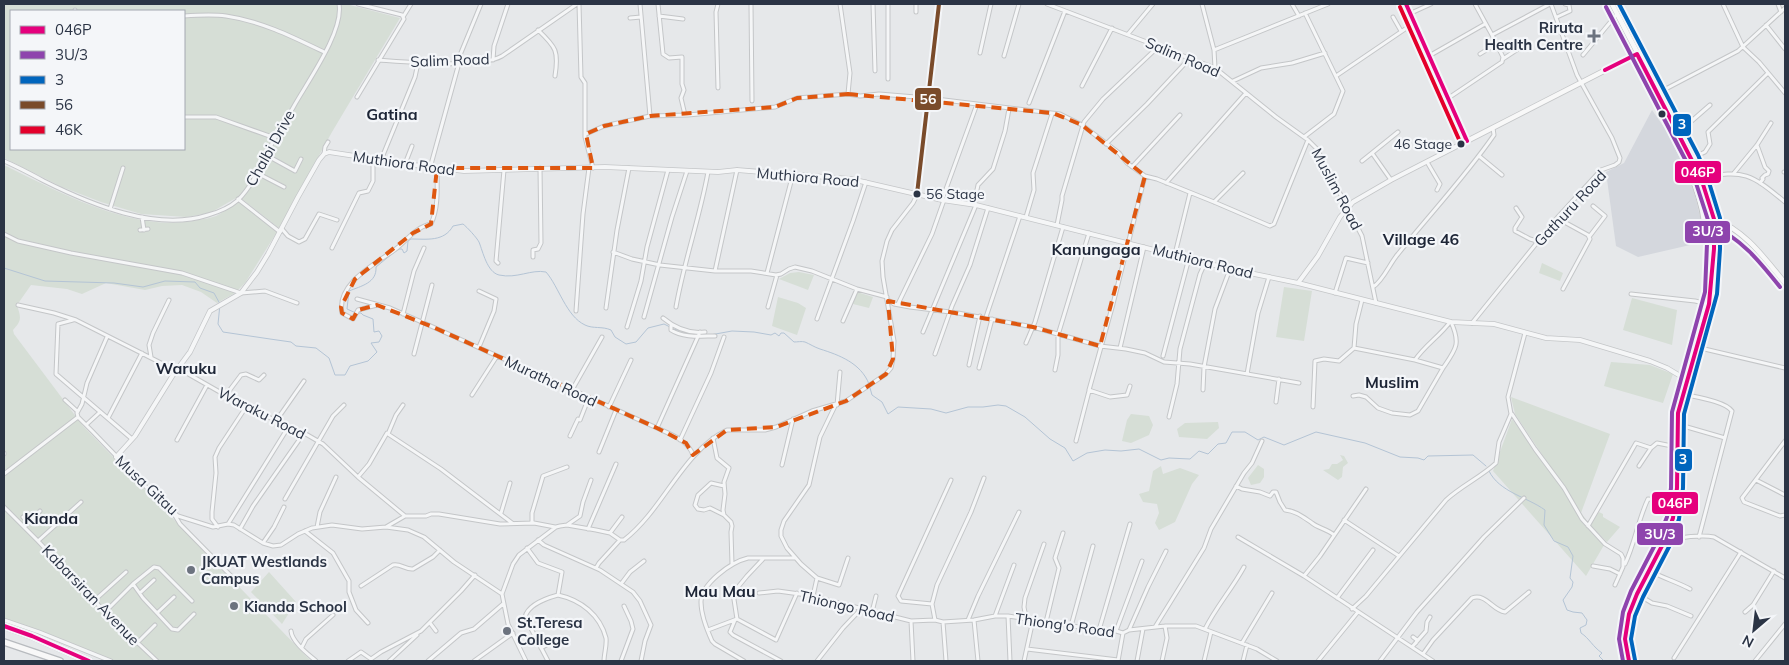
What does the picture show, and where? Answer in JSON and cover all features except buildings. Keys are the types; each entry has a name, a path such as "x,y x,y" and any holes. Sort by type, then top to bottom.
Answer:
{"highway":[{"path":"4,626 89,661"},
{"path":"4,642 60,661"}],"main road":[{"path":"1406,4 1466,141 1637,54"},
{"path":"1612,4 1692,158 1701,178 1714,219 1714,249 1708,304 1678,413 1678,464 1675,505 1670,528 1665,540 1637,594 1629,614 1626,632 1629,661"},
{"path":"1714,219 1726,224 1753,245 1785,283"}],"street":[{"name":"Chalbi Drive","path":"4,160 57,188 110,209 142,217 179,220 201,217 222,210 238,199 250,187 275,138 335,34 340,12 339,4"},
{"path":"358,4 392,12 403,17"},
{"path":"357,97 402,23 403,17 411,4"},
{"path":"430,168 448,99 454,85 459,56 481,4"},
{"path":"493,60 494,46 508,4"},
{"path":"576,311 583,214 591,168 586,141 585,83 581,77 578,4"},
{"name":"Salim Road","path":"378,60 418,63 459,63 493,60 502,56 572,6 578,4"},
{"path":"640,4 650,116"},
{"path":"658,4 663,54 669,58 682,57 682,84 684,90 681,98 685,115"},
{"path":"718,4 716,12 718,88"},
{"path":"751,4 752,100"},
{"path":"840,4 850,73 848,94"},
{"path":"873,4 875,71"},
{"path":"888,4 888,79"},
{"path":"916,4 916,12"},
{"path":"596,568 620,540 628,537 647,516 670,489 693,455 713,438 727,430 765,430 776,427 812,410 836,405 861,392 886,374 891,368 894,359 892,328 882,266 887,241 896,224 913,203 917,194 939,4"},
{"path":"980,54 991,4"},
{"path":"1004,56 1019,4"},
{"name":"Salim Road","path":"1047,4 1191,57 1215,68 1304,136"},
{"path":"1128,34 1153,4"},
{"path":"1202,4 1214,50 1215,68"},
{"path":"1292,4 1299,16"},
{"path":"1214,50 1328,4"},
{"path":"1410,14 1432,4"},
{"path":"1475,4 1503,59"},
{"path":"1492,35 1550,4"},
{"name":"Gathuru Road","path":"1472,323 1557,218 1601,170 1615,165 1619,162 1620,158 1612,138 1573,67 1557,17 1550,4"},
{"path":"1557,17 1570,11 1569,5 1565,4"},
{"path":"1723,4 1743,47 1759,62 1785,93"},
{"path":"1778,4 1781,12"},
{"path":"1658,93 1743,47 1785,8"},
{"path":"1029,103 1065,11"},
{"name":"Muslim Road","path":"1305,12 1343,91 1336,111 1304,136 1317,149 1362,236 1376,303"},
{"path":"1583,55 1608,22 1617,14"},
{"path":"185,16 235,17 262,25 324,52"},
{"path":"659,16 683,19"},
{"path":"1393,16 1401,31"},
{"path":"630,18 641,18"},
{"path":"1336,76 1414,23"},
{"path":"1428,56 1485,24"},
{"path":"1766,25 1785,49"},
{"path":"1082,86 1112,28"},
{"path":"538,30 556,51 555,76"},
{"path":"1447,99 1527,43"},
{"path":"1480,54 1496,44"},
{"path":"1056,225 1082,125 1103,99 1159,46"},
{"path":"1233,81 1262,68 1325,53"},
{"path":"1106,144 1191,57"},
{"path":"381,160 411,86 418,63"},
{"path":"1692,158 1706,150 1710,144 1708,132 1768,73"},
{"path":"1166,183 1246,93"},
{"path":"586,134 604,126 650,116 685,115 775,107 797,98 848,94 860,96 879,94 928,98 1060,114 1082,125 1119,153 1127,163 1145,176 1272,226 1295,176 1308,140"},
{"path":"898,304 935,226 977,104"},
{"path":"1674,138 1710,105"},
{"path":"923,332 975,204 978,185 992,169 1005,131 1009,109"},
{"path":"1667,111 1662,115 1663,119 1695,184 1707,241 1714,249"},
{"path":"1026,217 1034,190 1033,174 1052,114"},
{"path":"1132,167 1180,115"},
{"path":"185,117 216,117 275,138"},
{"path":"1734,173 1757,145 1771,123"},
{"path":"1373,287 1479,156 1494,135 1493,128"},
{"path":"1362,161 1398,132"},
{"path":"1298,283 1318,256 1348,206 1365,194 1466,141"},
{"path":"116,457 132,439 190,352 210,311 241,293 265,260 298,197 324,154 328,142"},
{"path":"1757,145 1765,167 1769,171 1760,183"},
{"path":"405,164 412,146"},
{"name":"Muthiora Road","path":"324,154 334,152 430,168 464,171 540,168 629,168 708,172 737,170 833,177 866,182 917,194 988,207 1205,263 1298,283 1451,322 1501,325 1546,338 1580,340 1667,368 1687,380"},
{"path":"1372,153 1391,180"},
{"path":"266,155 295,171 302,159"},
{"path":"1479,156 1502,175"},
{"path":"332,248 359,193 368,191 372,184 373,159"},
{"path":"1427,162 1440,184 1437,190"},
{"path":"110,209 122,168"},
{"path":"378,305 358,310 353,319 342,313 341,307 347,290 355,279 413,233 425,225 431,224 435,214 438,168"},
{"path":"533,257 533,250 538,249 541,243 540,168"},
{"path":"606,308 629,168"},
{"path":"498,263 496,261 504,170"},
{"path":"627,326 641,281 644,261 668,170"},
{"path":"715,271 737,170"},
{"path":"644,317 687,171"},
{"path":"676,307 708,172"},
{"path":"257,173 284,187"},
{"path":"1214,202 1244,173"},
{"path":"1701,178 1724,173 1744,175 1760,183 1785,202"},
{"path":"767,273 792,174"},
{"path":"1076,441 1145,176"},
{"path":"817,318 866,182"},
{"path":"1175,254 1190,193"},
{"path":"238,199 299,242 305,240 319,214 337,220"},
{"path":"1563,289 1590,237 1604,216 1593,206"},
{"path":"936,354 950,311 970,265 988,207"},
{"path":"1516,208 1522,218 1515,228 1516,231 1530,240 1537,241"},
{"path":"986,317 1020,215"},
{"path":"142,217 144,230"},
{"path":"1557,218 1590,237"},
{"path":"1026,343 1033,327 1063,227"},
{"path":"1054,370 1058,355 1058,335 1089,233"},
{"path":"4,234 18,241 71,253 182,273 241,293 265,291 298,303"},
{"path":"1120,348 1144,247"},
{"path":"403,314 414,271 424,248"},
{"path":"614,252 660,265 715,271 751,271 777,275 789,268 796,267 812,271 910,307 992,318 1033,327 1100,346 1145,353 1164,362 1299,383"},
{"path":"1163,356 1189,258"},
{"path":"1335,293 1346,258 1368,263"},
{"path":"1169,417 1177,384 1180,349 1200,274 1205,263"},
{"path":"1203,390 1204,368 1215,309 1230,269"},
{"path":"768,307 777,275"},
{"path":"1247,374 1258,313 1269,277"},
{"path":"414,354 424,323 432,285"},
{"path":"844,321 857,288"},
{"path":"479,291 496,299 494,311 479,347"},
{"path":"1631,294 1708,304"},
{"name":"Muratha Road","path":"357,299 390,308 657,428 680,440 691,449 693,455"},
{"path":"151,357 149,345 170,300"},
{"path":"1313,407 1315,361 1319,359 1339,361 1354,348 1356,324 1362,300"},
{"name":"Waraku Road","path":"18,305 76,320 107,337 178,370 246,407 304,433 318,441 405,516"},
{"path":"969,365 980,316"},
{"path":"663,318 671,328 684,335 701,334 715,336"},
{"path":"979,368 992,318"},
{"path":"76,320 58,324 56,374 60,380 132,439"},
{"path":"1353,396 1366,397 1378,408 1392,413 1414,414 1422,406 1457,343 1456,334 1451,322 1425,346 1415,360"},
{"path":"1524,333 1508,397 1511,414 1564,488 1588,526 1605,544 1621,554 1624,561 1623,567"},
{"path":"657,428 701,334"},
{"path":"4,474 78,418 77,411 87,382 107,337"},
{"path":"572,390 602,337"},
{"path":"680,440 711,373 724,338"},
{"path":"1696,347 1785,368"},
{"path":"1354,348 1415,360 1443,368"},
{"path":"108,418 142,353"},
{"path":"472,395 497,356"},
{"path":"609,407 631,360"},
{"path":"840,372 836,405 820,437 809,486 784,521 781,530 783,542 796,558 817,578 839,585 848,558"},
{"path":"226,395 241,375 246,374 259,380 264,375"},
{"path":"1276,402 1279,379"},
{"path":"276,421 304,381"},
{"path":"177,440 207,385"},
{"path":"1089,390 1110,397 1117,397 1127,395 1130,386"},
{"path":"1683,394 1731,409 1730,423 1699,537"},
{"path":"570,436 578,419 580,420 589,398"},
{"path":"65,400 77,411"},
{"path":"285,499 333,416 344,405"},
{"path":"358,477 369,464 403,405"},
{"path":"218,527 212,519 216,473 215,457 246,407"},
{"path":"599,452 616,410"},
{"path":"86,424 99,413"},
{"path":"1352,609 1366,596 1455,492 1496,463 1500,442 1511,414"},
{"name":"Musa Gitau","path":"78,418 172,512 185,519 206,526 218,527 228,524"},
{"path":"782,465 793,419"},
{"path":"289,426 228,524 262,543 273,546 281,545 298,534 314,527 340,525 415,532 424,536 454,562 502,594"},
{"path":"1687,427 1726,438"},
{"path":"240,529 253,506 304,433"},
{"path":"387,433 441,469 512,523"},
{"path":"713,438 717,458 729,468 724,486 724,515"},
{"path":"1154,628 1204,548 1211,529 1252,463 1262,441"},
{"path":"1785,441 1742,500 1780,516 1785,515"},
{"path":"1588,526 1635,444 1639,443 1651,448"},
{"path":"1639,466 1651,448 1657,443 1677,447"},
{"path":"588,529 616,464"},
{"path":"532,523 532,513 542,476 567,467"},
{"path":"314,527 336,477"},
{"path":"935,620 932,604 937,585 971,512 984,478"},
{"path":"567,525 580,516 582,502 591,480"},
{"path":"932,604 901,601 898,596 951,480"},
{"path":"1756,480 1785,495"},
{"path":"501,513 510,484"},
{"path":"724,486 711,484 698,495 695,505 698,509 710,508 724,515 731,522 732,564"},
{"path":"1236,486 1270,496 1273,492 1276,492 1286,510 1293,511 1334,535"},
{"path":"1304,576 1366,489"},
{"path":"1380,661 1417,612 1484,537 1524,498"},
{"path":"1615,584 1632,548 1641,515 1648,499 1675,505"},
{"path":"38,541 81,502"},
{"name":"Kabarsiran Avenue","path":"4,507 105,612 157,661"},
{"path":"262,543 284,507"},
{"path":"24,527 40,511"},
{"path":"172,512 180,524 239,584"},
{"path":"968,620 1019,512"},
{"path":"386,528 405,516 439,514 500,524 532,523 556,527 567,525 610,533 620,540"},
{"path":"23,517 28,523"},
{"path":"610,533 622,517"},
{"path":"1344,520 1399,556"},
{"path":"1099,630 1130,524"},
{"path":"526,661 508,624 502,594 513,564 519,555 556,527"},
{"path":"305,531 333,553 348,581 349,592 356,610 368,623"},
{"path":"1046,622 1059,568 1055,558 1063,532"},
{"path":"1665,540 1705,535 1714,537 1785,578"},
{"path":"1238,537 1304,576 1433,661"},
{"path":"538,540 544,545 596,568 637,595 650,625 641,661"},
{"path":"1026,618 1024,606 1044,544"},
{"path":"1071,626 1093,546"},
{"path":"527,548 538,562 562,572 558,595"},
{"path":"361,586 393,566 398,565 409,570 413,569 433,557 440,550"},
{"path":"1336,598 1373,550"},
{"path":"1130,630 1166,551"},
{"path":"1674,658 1741,552"},
{"path":"744,661 715,644 708,630 702,598 719,572 732,564 748,558 796,558"},
{"path":"764,558 733,594 736,619 730,632 781,661"},
{"path":"1116,631 1142,560"},
{"path":"621,584 630,572 644,561"},
{"path":"995,616 1014,565"},
{"path":"1593,566 1610,569 1620,574"},
{"path":"105,612 151,568 157,567 192,601"},
{"path":"1205,629 1218,605 1244,567"},
{"path":"1650,571 1663,578 1672,579 1690,589"},
{"path":"1745,612 1753,606 1774,571"},
{"path":"95,600 126,572"},
{"path":"389,661 430,623 475,575"},
{"path":"813,596 817,578"},
{"path":"140,593 154,580"},
{"path":"133,584 172,629 176,631 194,614"},
{"name":"Thiongo Road","path":"759,593 778,591 797,593 911,621 935,620"},
{"path":"1423,654 1433,640 1472,598 1479,597 1505,612 1529,592"},
{"path":"708,630 736,619 776,640 797,593"},
{"path":"1242,643 1272,593"},
{"path":"1637,594 1652,603 1678,609 1691,616"},
{"path":"548,661 526,620 526,613 542,601 558,595 579,603 595,616 606,638 604,661"},
{"path":"872,612 876,596"},
{"path":"157,612 174,597"},
{"path":"428,661 461,633 474,629 503,604"},
{"path":"622,661 632,628 624,606"},
{"path":"817,661 861,609"},
{"path":"1318,661 1358,612"},
{"path":"302,647 306,640 333,615"},
{"path":"1008,616 1010,661"},
{"name":"Thiong'o Road","path":"935,620 943,622 1008,616 1123,633 1130,630 1188,625 1205,629 1247,645 1277,661"},
{"path":"1412,647 1426,631 1427,622 1430,617"},
{"path":"4,620 111,661"},
{"path":"974,620 978,661"},
{"path":"1024,661 1033,620"},
{"path":"911,621 913,661"},
{"path":"943,622 946,661"},
{"path":"430,623 436,631"},
{"path":"1755,661 1785,624"},
{"path":"137,643 155,625"},
{"path":"1162,661 1167,638 1164,626"},
{"path":"1137,661 1144,629"},
{"path":"290,631 291,635 316,661"},
{"path":"348,661 361,652 372,660 381,652 419,632"},
{"path":"1204,661 1211,632"},
{"path":"474,661 513,633"},
{"path":"1026,649 1118,661 1123,633"},
{"path":"1413,637 1417,640 1416,643"},
{"path":"541,648 557,639"},
{"path":"1244,661 1247,645"},
{"path":"1084,656 1084,661"}],"highlighted area":[{"path":"848,94 1053,113 1082,125 1145,176 1100,346 1033,327 888,301 893,359 886,374 846,401 776,427 727,430 693,455 686,443 657,428 433,327 377,305 358,310 353,319 342,313 341,307 355,279 413,233 431,224 437,168 593,168 586,134 604,126 650,116 775,107 797,98"}],"shaded area":[{"path":"4,4 346,4 400,18 332,132 279,228 242,199 236,198 210,213 186,217 141,214 101,202 62,187 4,158"},
{"path":"1652,110 1666,130 1692,183 1703,229 1703,242 1638,257 1616,246 1606,172 1624,163"},
{"path":"4,165 73,198 123,216 174,223 210,218 239,202 277,232 245,283 235,293 217,303 201,292 182,285 162,286 145,290 106,283 82,294 67,289 31,285 17,305 20,319 13,330 14,334 83,426 311,661 110,661 4,621"},
{"path":"1542,263 1563,273 1560,281 1539,273"},
{"path":"799,272 814,275 808,290 779,279 790,273"},
{"path":"1284,287 1312,291 1304,341 1276,337"},
{"path":"857,292 873,297 869,308 853,304"},
{"path":"778,297 798,303 806,308 797,335 772,326"},
{"path":"1632,298 1677,310 1672,345 1623,330"},
{"path":"1611,362 1650,365 1673,374 1663,403 1604,386"},
{"path":"1511,397 1610,434 1581,513 1515,414"},
{"path":"1131,414 1149,416 1153,425 1149,435 1131,443 1122,441 1127,420"},
{"path":"1512,419 1604,545 1586,576 1493,471"},
{"path":"1218,422 1219,428 1207,439 1179,437 1177,429 1185,423"},
{"path":"1340,455 1344,456 1348,463 1343,467 1342,477 1338,480 1323,470 1329,469 1332,464 1337,464 1343,460"},
{"path":"1258,465 1264,469 1264,477 1260,483 1251,485 1248,478"},
{"path":"1161,466 1163,474 1180,468 1199,475 1192,484 1175,522 1159,530 1155,523 1159,513 1157,504 1143,502 1139,494 1149,491 1153,471"},
{"path":"1599,512 1603,514 1603,517 1620,527 1607,542 1590,525"},
{"path":"269,572 296,602 282,624 251,592"}],"waterway":[{"path":"4,268 45,281 114,283 143,287 165,281 195,282 200,288 214,293 220,304 218,324 223,332 291,342 296,346 316,348 329,358 335,375 345,375 350,366 368,361 377,352 371,343 379,342 382,336 379,331 374,332 373,319 347,309 349,291 371,280 376,272 376,267 398,249 402,249 404,253 407,251 408,241 411,239 440,237 445,235 453,226 463,224 478,240 491,270 499,275 506,276 540,271 546,272 573,315 585,325 611,330 615,337 626,344 636,342 648,328 664,324 670,327"},
{"path":"673,329 691,333"},
{"path":"710,335 732,331 771,335 775,333 779,336 781,333 784,333 794,342 805,342 849,361 861,371 869,384"},
{"path":"870,388 872,395 882,402 888,414 898,407 931,409 946,413 968,407 1006,406 1025,417 1050,439 1065,448 1073,461 1087,453 1105,450 1139,449 1161,460 1169,458 1190,459 1199,451 1208,454 1218,444 1226,443 1232,432 1245,432 1258,440 1264,437 1284,445 1316,432 1365,443 1400,457 1424,460 1428,456 1473,455 1486,466"},
{"path":"1489,471 1499,484 1506,489 1545,510 1544,525 1554,541 1568,547 1573,556 1570,578 1573,582 1572,587 1563,600 1567,610 1582,613 1587,620 1586,625 1580,628 1581,633 1602,653 1599,656 1604,661"}],"transit line":[{"name":"56","path":"917,194 939,4"},
{"name":"046P","path":"1406,4 1467,141"},
{"name":"3","path":"1619,4 1698,155 1707,176 1720,218 1717,294 1684,414 1683,488 1679,519 1671,543 1635,616 1631,639 1635,660"},
{"name":"46K","path":"1400,7 1461,144"},
{"name":"3U/3","path":"1606,7 1686,161 1695,180 1708,220 1705,292 1672,412 1671,488 1667,517 1659,537 1631,591 1623,612 1619,639 1623,661"},
{"name":"046P","path":"1605,70 1637,54 1701,178 1714,219 1714,249 1709,304 1678,413 1677,488 1673,518 1665,540 1637,594 1629,614 1625,639 1629,661"},
{"name":"3U/3","path":"1711,225 1722,230 1741,244 1780,287"},
{"name":"046P","path":"4,626 89,661"}],"place":[{"name":"Riruta Health Centre","path":"1594,36"},
{"name":"46 Stage","path":"1461,144"},
{"name":"56 Stage","path":"917,194"},
{"name":"JKUAT Westlands Campus","path":"191,570"},
{"name":"Kianda School","path":"234,606"},
{"name":"St.Teresa College","path":"507,631"}],"district":[{"name":"Gatina","path":"392,114"},
{"name":"Village 46","path":"1421,239"},
{"name":"Kanungaga","path":"1096,249"},
{"name":"Waruku","path":"186,368"},
{"name":"Muslim","path":"1392,382"},
{"name":"Kianda","path":"51,518"},
{"name":"Mau Mau","path":"720,591"}]}
